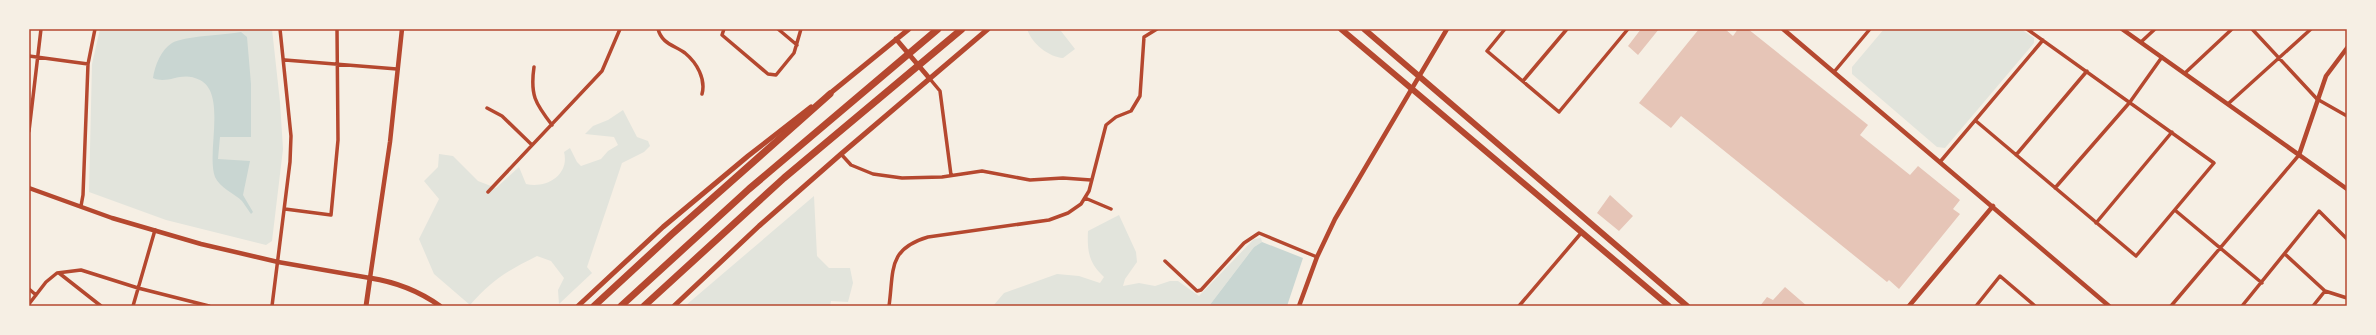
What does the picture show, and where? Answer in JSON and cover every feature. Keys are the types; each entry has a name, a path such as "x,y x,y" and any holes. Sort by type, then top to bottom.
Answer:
{"highway":[{"path":"621,306 755,184 938,29"},
{"path":"644,306 784,178 962,29"},
{"path":"1341,29 1413,88 1669,306"},
{"path":"1364,29 1687,306"},
{"path":"594,306 830,94"}],"main road":[{"path":"578,306 664,227 748,156 830,94 909,29"},
{"path":"674,306 759,226 988,29"},
{"path":"896,40 930,79"},
{"path":"366,306 370,278 390,281 425,295 440,306"}],"street":[{"path":"29,131 30,109 41,29"},
{"path":"81,206 83,196 88,64 95,29"},
{"path":"272,306 291,136 285,60 280,29"},
{"path":"284,209 330,215 338,140 337,29"},
{"path":"29,188 155,230 278,262 370,278 390,142 402,29"},
{"path":"488,192 602,71 620,29"},
{"path":"658,29 663,40 686,55 702,76 705,86 702,94"},
{"path":"724,29 722,35 768,74 776,75 794,53 801,29"},
{"path":"778,29 797,45"},
{"path":"889,306 892,266 898,255 913,241 928,237 1049,220 1074,210 1084,198 1091,180 1106,125 1116,117 1131,111 1140,96 1144,37 1157,29"},
{"path":"1299,306 1317,257 1347,198 1420,77 1447,29"},
{"path":"1506,29 1487,51 1559,112 1628,29"},
{"path":"1523,81 1567,29"},
{"path":"1783,29 2109,306"},
{"path":"1976,121 2136,256 2176,211 2214,163 2027,29"},
{"path":"2122,29 2347,189"},
{"path":"2141,42 2155,29"},
{"path":"2185,73 2232,29"},
{"path":"2252,29 2318,99 2347,116"},
{"path":"2228,104 2311,29"},
{"path":"1834,72 1868,30"},
{"path":"1940,162 2043,40"},
{"path":"2171,306 2299,155 2326,76 2347,48"},
{"path":"29,56 88,64"},
{"path":"2055,188 2130,102 2162,57"},
{"path":"285,60 337,66 397,69"},
{"path":"534,67 531,88 534,99 552,125"},
{"path":"2016,155 2087,71"},
{"path":"930,79 940,92 951,176"},
{"path":"487,108 502,116 532,145"},
{"path":"2096,223 2172,132"},
{"path":"841,154 851,165 873,174 902,178 951,176 982,171 1030,180 1063,178 1091,180"},
{"path":"1084,198 1111,210"},
{"path":"1911,305 1993,206"},
{"path":"2176,211 2262,283"},
{"path":"2242,306 2286,255 2319,211 2347,239"},
{"path":"133,306 155,230"},
{"path":"1519,306 1582,232"},
{"path":"1165,261 1197,291 1201,290 1244,243 1259,234 1317,257"},
{"path":"2286,255 2325,291 2347,298"},
{"path":"29,304 46,282 59,273 81,270 138,288 209,306"},
{"path":"59,273 101,306"},
{"path":"1976,306 2000,276 2035,306"},
{"path":"29,289 36,295"},
{"path":"2314,306 2325,291"}],"shaded area":[{"path":"100,29 272,29 280,102 283,149 272,241 266,245 166,220 89,192 92,64"},
{"path":"1027,29 1057,29 1061,31 1075,49 1063,58 1052,55 1037,45 1029,35"},
{"path":"1884,29 2021,29 2034,38 2034,43 1945,148 1937,147 1852,74 1852,67"},
{"path":"241,32 247,37 251,84 251,137 220,137 218,159 250,161 243,195 253,212 251,214 242,201 223,187 215,177 213,167 214,111 212,98 208,87 200,80 187,76 164,80 153,78 159,58 172,43 195,37"},
{"path":"623,110 637,137 648,141 650,146 644,152 622,163 587,267 592,273 559,304 558,290 564,278 551,261 537,256 517,266 493,282 470,305 434,274 419,239 439,199 424,181 438,167 439,154 453,156 478,181 496,188 519,167 526,184 541,184 548,182 560,174 565,160 564,152 570,148 577,162 581,166 601,159 608,151 618,145 614,137 585,134 593,126 608,120"},
{"path":"814,196 817,256 829,268 850,268 853,283 848,302 831,301 830,306 685,306"},
{"path":"1119,215 1136,252 1137,262 1125,279 1123,286 1139,283 1155,286 1170,281 1178,281 1199,296 1254,239 1261,238 1262,242 1254,247 1209,306 993,306 1004,293 1057,274 1079,276 1100,283 1104,277 1095,267 1090,257 1088,231"},
{"path":"1262,242 1303,258 1287,306 1209,306 1254,247"}],"building":[{"path":"1641,29 1659,29 1638,55 1628,46"},
{"path":"1699,29 1725,29 1733,36 1738,29 1748,29 1868,125 1860,135 1910,175 1918,166 1960,200 1953,209 1960,214 1899,289 1889,280 1887,282 1681,116 1671,128 1639,103"},
{"path":"1610,195 1633,216 1619,231 1597,213"},
{"path":"1785,287 1807,306 1760,306 1767,297 1773,300"}]}
